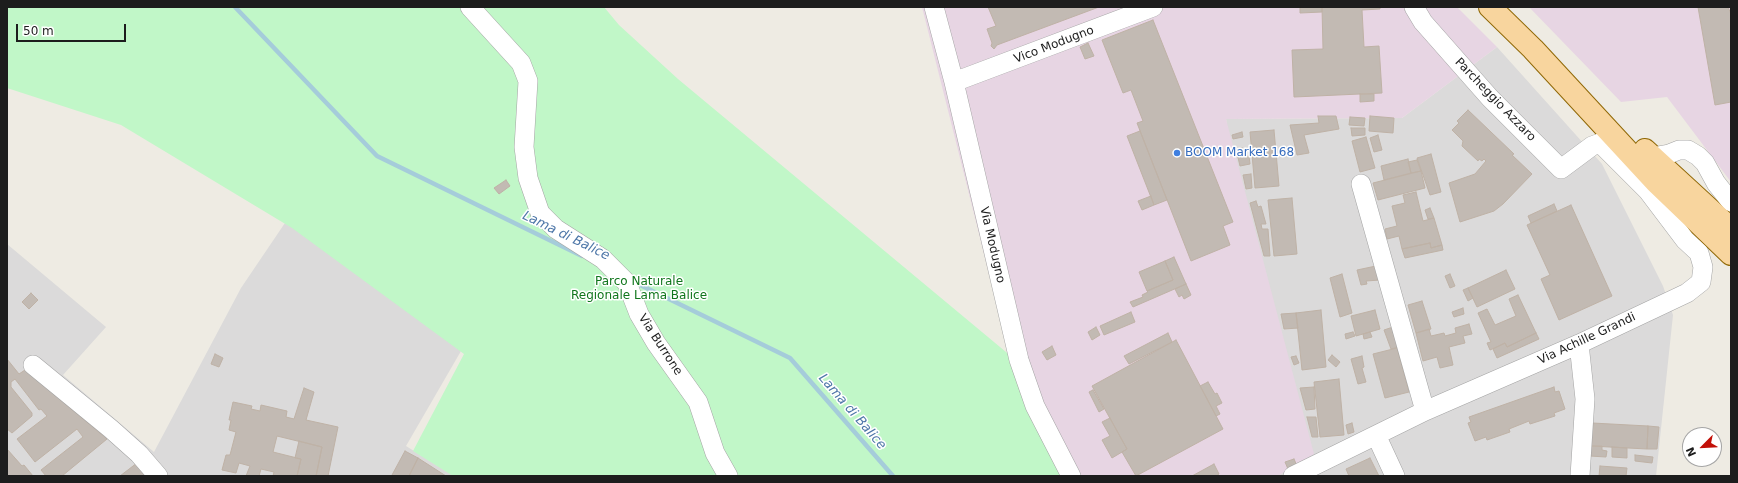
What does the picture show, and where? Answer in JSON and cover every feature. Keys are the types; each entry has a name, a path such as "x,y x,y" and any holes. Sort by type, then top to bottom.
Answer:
{"main road":[{"path":"1490,7 1533,49 1674,200 1731,254"},
{"path":"1533,49 1614,120 1731,229"}],"street":[{"name":"Via Burrone","path":"470,7 521,63 528,81 524,147 528,178 540,212 556,229 602,259 627,283 639,314 656,343 698,402 716,453 728,476"},
{"name":"Via Modugno","path":"934,7 954,82 1019,360 1035,406 1071,476"},
{"name":"Vico Modugno","path":"954,82 1153,7"},
{"name":"Parcheggio Azzaro","path":"1414,7 1423,22 1490,98 1561,169 1584,153"},
{"name":"Via Achille Grandi","path":"1293,476 1317,471 1376,436 1425,411 1579,344 1686,293 1701,282 1703,267 1699,253 1685,240 1648,190 1600,143 1592,146 1584,153"},
{"path":"1652,157 1669,154 1679,150 1688,150 1698,156 1705,163 1716,183 1731,202"},
{"path":"1361,184 1425,411"},
{"path":"1648,190 1674,200"},
{"path":"1579,344 1585,399 1580,476"},
{"path":"33,365 111,429 139,454 158,476"},
{"path":"1376,436 1395,476"}],"shaded area":[{"path":"922,7 1457,7 1497,47 1402,118 1226,119 1314,454 1278,476 1061,476 1017,385"},
{"path":"1529,7 1731,7 1731,182 1667,97 1621,102"},
{"path":"1497,47 1602,164 1663,286 1673,315 1656,476 1278,476 1283,473 1226,119 1402,118"},
{"path":"289,217 461,351 406,446 454,476 7,476 7,244 106,327 63,375 154,452 241,288"}],"green space":[{"name":"Parco Naturale Regionale Lama Balice","path":"7,7 604,7 619,25 678,79 1012,357 1068,476 453,476 413,451 464,354 292,228 121,125 7,88"}],"building":[{"path":"988,7 1099,7 997,45 994,49 991,46 992,43 987,29 996,26"},
{"path":"1300,7 1322,7 1322,12 1300,13"},
{"path":"1322,7 1380,7 1380,9 1362,10 1364,47 1379,46 1382,93 1294,97 1292,50 1323,49"},
{"path":"1698,7 1728,7 1731,14 1731,102 1715,105"},
{"name":"BOOM Market 168","path":"1153,20 1233,222 1223,226 1230,245 1191,261 1137,123 1143,121 1131,90 1123,93 1102,40"},
{"path":"1088,43 1094,56 1085,59 1080,47"},
{"path":"1360,94 1374,94 1374,101 1360,102"},
{"path":"1468,110 1514,154 1512,155 1532,174 1503,204 1494,211 1460,222 1449,183 1475,174 1486,161 1484,159 1482,161 1479,159 1478,161 1462,146 1463,141 1452,130 1459,123 1457,121"},
{"path":"1318,116 1336,116 1339,129 1304,135 1309,153 1297,155 1290,125 1319,123"},
{"path":"1370,116 1394,118 1393,133 1369,131"},
{"path":"1350,117 1365,118 1364,126 1349,125"},
{"path":"1351,128 1365,128 1365,135 1352,136"},
{"path":"1274,130 1279,186 1255,188 1250,132"},
{"path":"1140,131 1167,200 1154,205 1127,136"},
{"path":"1242,132 1243,137 1233,139 1232,135"},
{"path":"1378,135 1382,150 1374,152 1370,138"},
{"path":"1366,137 1375,168 1360,172 1352,141"},
{"path":"1242,148 1244,156 1249,156 1250,164 1240,166 1236,149"},
{"path":"1431,154 1441,192 1430,195 1417,158"},
{"path":"1408,159 1411,173 1384,180 1381,166"},
{"path":"1417,160 1421,171 1411,173 1408,162"},
{"path":"1421,171 1425,188 1378,200 1373,183"},
{"path":"1251,174 1252,188 1246,189 1243,175"},
{"path":"506,180 510,186 499,194 494,188"},
{"path":"1416,192 1423,221 1434,218 1442,245 1431,248 1430,243 1402,249 1399,236 1387,239 1385,229 1397,226 1392,206 1405,203 1403,195"},
{"path":"1151,196 1154,205 1142,210 1138,201"},
{"path":"1292,198 1297,254 1274,256 1268,200"},
{"path":"1256,201 1258,207 1261,206 1266,224 1261,224 1262,229 1268,229 1270,256 1264,256 1250,203"},
{"path":"1554,204 1557,211 1531,223 1528,216"},
{"path":"1571,205 1612,296 1559,320 1541,279 1550,275 1527,225"},
{"path":"1430,208 1434,218 1428,219 1425,210"},
{"path":"1430,243 1431,248 1442,245 1443,250 1405,258 1402,249"},
{"path":"1174,257 1186,284 1133,307 1130,302 1143,297 1142,295 1148,292 1147,291 1173,280 1165,261"},
{"path":"1165,261 1173,280 1147,291 1139,272"},
{"path":"1376,266 1380,280 1366,281 1367,284 1361,285 1357,270"},
{"path":"1506,270 1515,289 1477,307 1468,288"},
{"path":"1342,274 1352,313 1340,317 1330,278"},
{"path":"1450,274 1455,286 1450,288 1445,276"},
{"path":"1186,284 1191,295 1184,299 1182,295 1179,297 1175,289"},
{"path":"1468,288 1473,298 1468,301 1463,290"},
{"path":"31,293 38,300 29,309 22,302"},
{"path":"1518,295 1536,333 1507,347 1505,343 1490,350 1487,343 1491,342 1478,313 1487,309 1495,325 1516,316 1509,299"},
{"path":"1422,301 1431,329 1416,333 1408,305"},
{"path":"1463,308 1464,314 1454,317 1452,312"},
{"path":"1321,310 1326,367 1302,370 1296,313"},
{"path":"1375,310 1380,329 1356,336 1351,316"},
{"path":"1131,312 1135,322 1104,335 1100,326"},
{"path":"1296,313 1298,328 1284,329 1281,314"},
{"path":"1469,324 1472,334 1463,336 1465,343 1449,347 1453,365 1440,368 1437,357 1423,361 1416,333 1429,329 1431,336 1444,333 1445,336 1456,333 1455,328"},
{"path":"1096,327 1100,335 1092,340 1088,332"},
{"path":"1393,327 1399,347 1391,349 1384,330"},
{"path":"1353,332 1355,336 1346,339 1345,334"},
{"path":"1370,332 1372,337 1364,339 1363,334"},
{"path":"1168,333 1172,342 1129,364 1124,356"},
{"path":"1536,333 1539,339 1497,358 1493,349 1505,343 1507,347"},
{"path":"1176,340 1223,429 1136,476 1122,452 1127,449 1092,386"},
{"path":"1052,346 1056,355 1047,360 1042,352"},
{"path":"1397,348 1409,392 1385,398 1373,354"},
{"path":"215,354 223,358 219,367 211,364"},
{"path":"1332,355 1340,362 1336,367 1328,360"},
{"path":"1296,356 1299,363 1294,365 1291,357"},
{"path":"1362,356 1364,367 1362,368 1366,382 1358,384 1351,359"},
{"path":"7,359 19,374 25,370 107,439 62,476 46,476 41,470 83,437 77,429 35,462 17,439 47,416 41,409 39,410 15,379 11,382 11,387 32,413 32,416 12,433 7,429"},
{"path":"1339,379 1344,435 1320,437 1314,382"},
{"path":"1208,382 1215,394 1217,393 1222,403 1216,406 1220,414 1216,416 1200,386"},
{"path":"1314,387 1315,409 1306,410 1300,388"},
{"path":"1554,387 1555,392 1559,391 1565,409 1554,413 1555,416 1530,424 1529,421 1509,429 1510,432 1487,440 1486,437 1475,441 1468,423 1471,422 1469,417"},
{"path":"304,388 314,392 306,420 338,427 328,476 316,476 322,447 277,436 273,452 301,459 297,476 273,476 274,472 261,469 259,476 246,476 250,466 239,463 236,473 222,470 226,455 230,455 236,432 229,430 231,420 229,420 233,402 252,406 251,409 260,411 261,405 287,411 286,417 294,419"},
{"path":"1093,390 1104,409 1099,412 1089,392"},
{"path":"1307,417 1316,417 1318,437 1312,437"},
{"path":"1110,418 1127,449 1112,458 1102,440 1110,436 1102,422"},
{"path":"1352,423 1354,432 1348,434 1346,425"},
{"path":"1592,423 1648,426 1647,449 1591,446"},
{"path":"1648,426 1659,427 1657,449 1647,449"},
{"path":"299,441 322,447 316,476 297,476 301,459 295,458"},
{"path":"1591,446 1602,446 1602,450 1607,451 1606,457 1590,456"},
{"path":"1612,447 1627,448 1627,458 1612,457"},
{"path":"7,449 22,466 24,465 33,476 7,476"},
{"path":"405,451 418,458 409,476 392,475"},
{"path":"1635,455 1653,457 1652,463 1635,461"},
{"path":"418,458 446,476 409,476"},
{"path":"1370,458 1379,476 1349,476 1346,469"},
{"path":"1294,459 1297,466 1288,469 1285,462"},
{"path":"137,463 148,476 120,476"},
{"path":"1214,464 1219,474 1216,476 1192,476"},
{"path":"1600,466 1627,468 1626,476 1599,476"}],"waterway":[{"name":"Lama di Balice","path":"235,7 377,156 582,256"},
{"name":"Lama di Balice","path":"632,281 790,358 893,476"}],"place":[{"name":"BOOM Market 168","path":"1177,153"}]}
